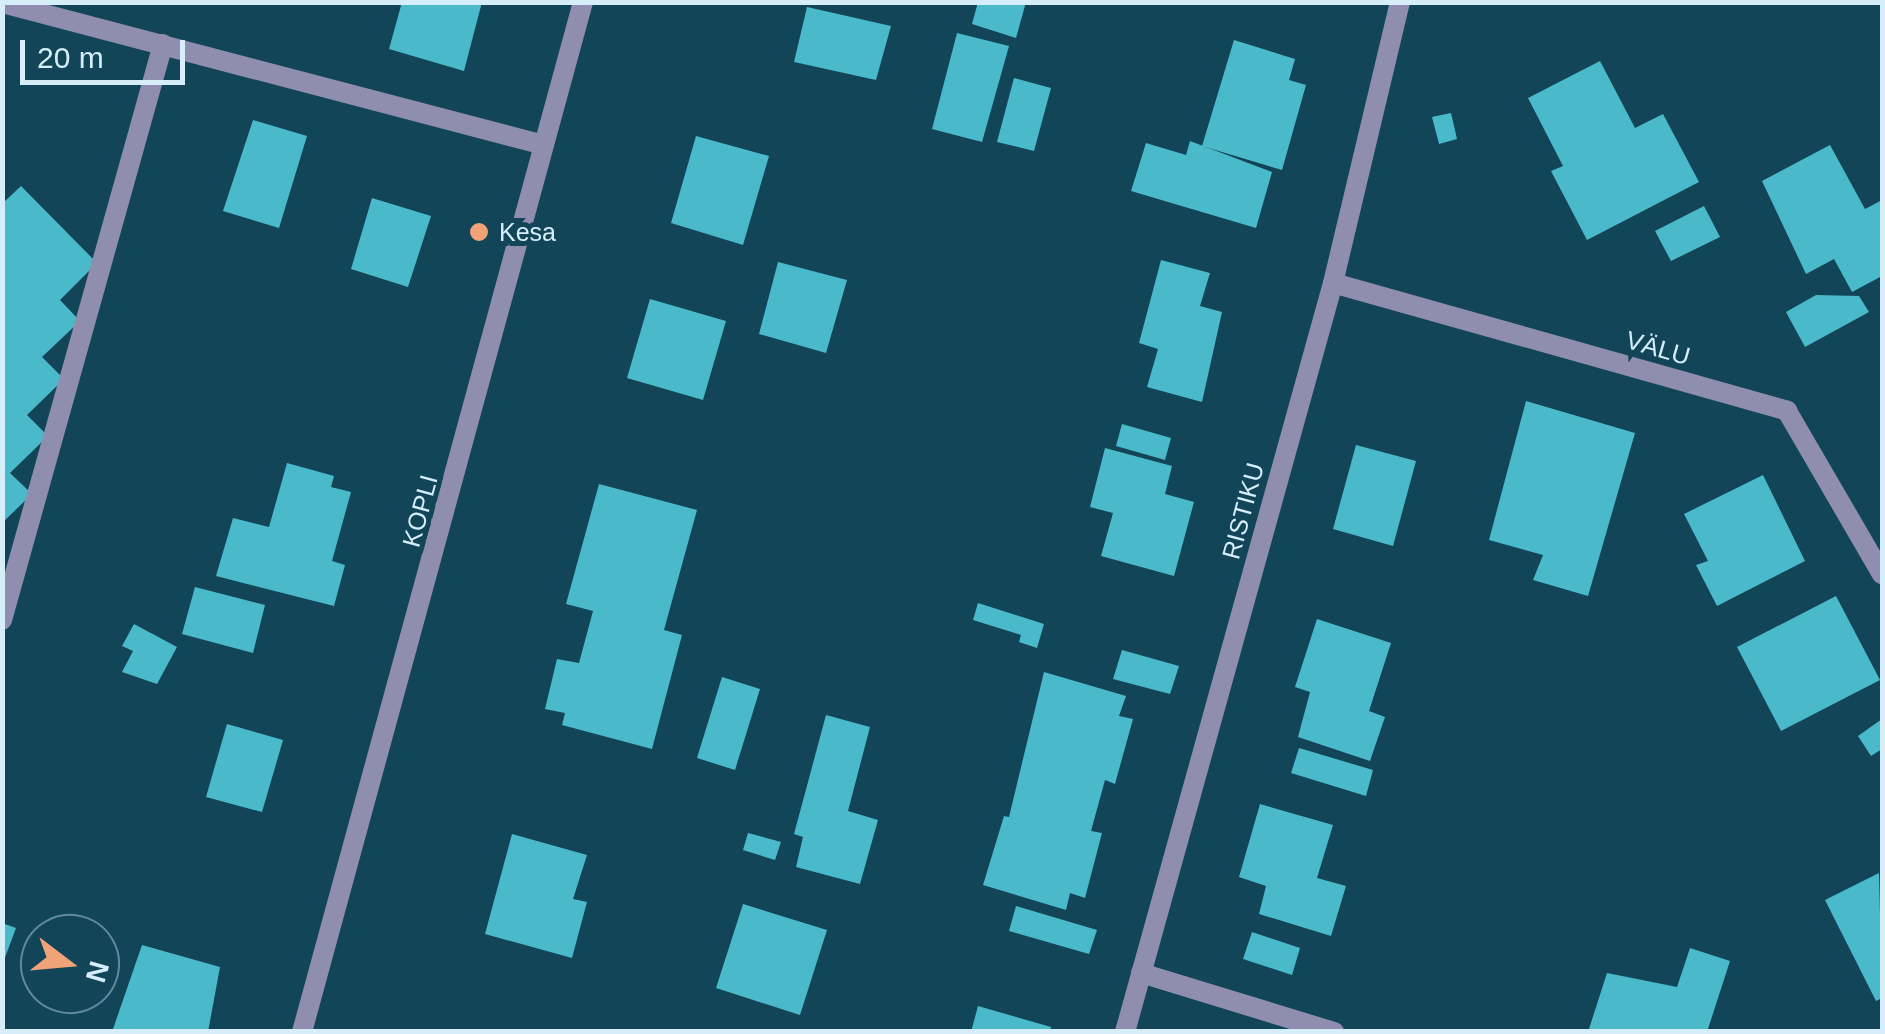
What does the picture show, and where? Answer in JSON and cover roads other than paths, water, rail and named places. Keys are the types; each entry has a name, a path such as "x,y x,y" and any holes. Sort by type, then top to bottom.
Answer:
{"street":[{"name":"KOPLI","path":"302,1032 583,2"},
{"name":"RISTIKU","path":"1125,1032 1332,283 1400,2"},
{"path":"2,3 544,145"},
{"path":"2,620 163,44"},
{"name":"VÄLU","path":"1332,283 1787,411 1882,574"},
{"path":"1142,973 1334,1032"}],"place":[{"name":"Kesa","path":"479,232"}]}
